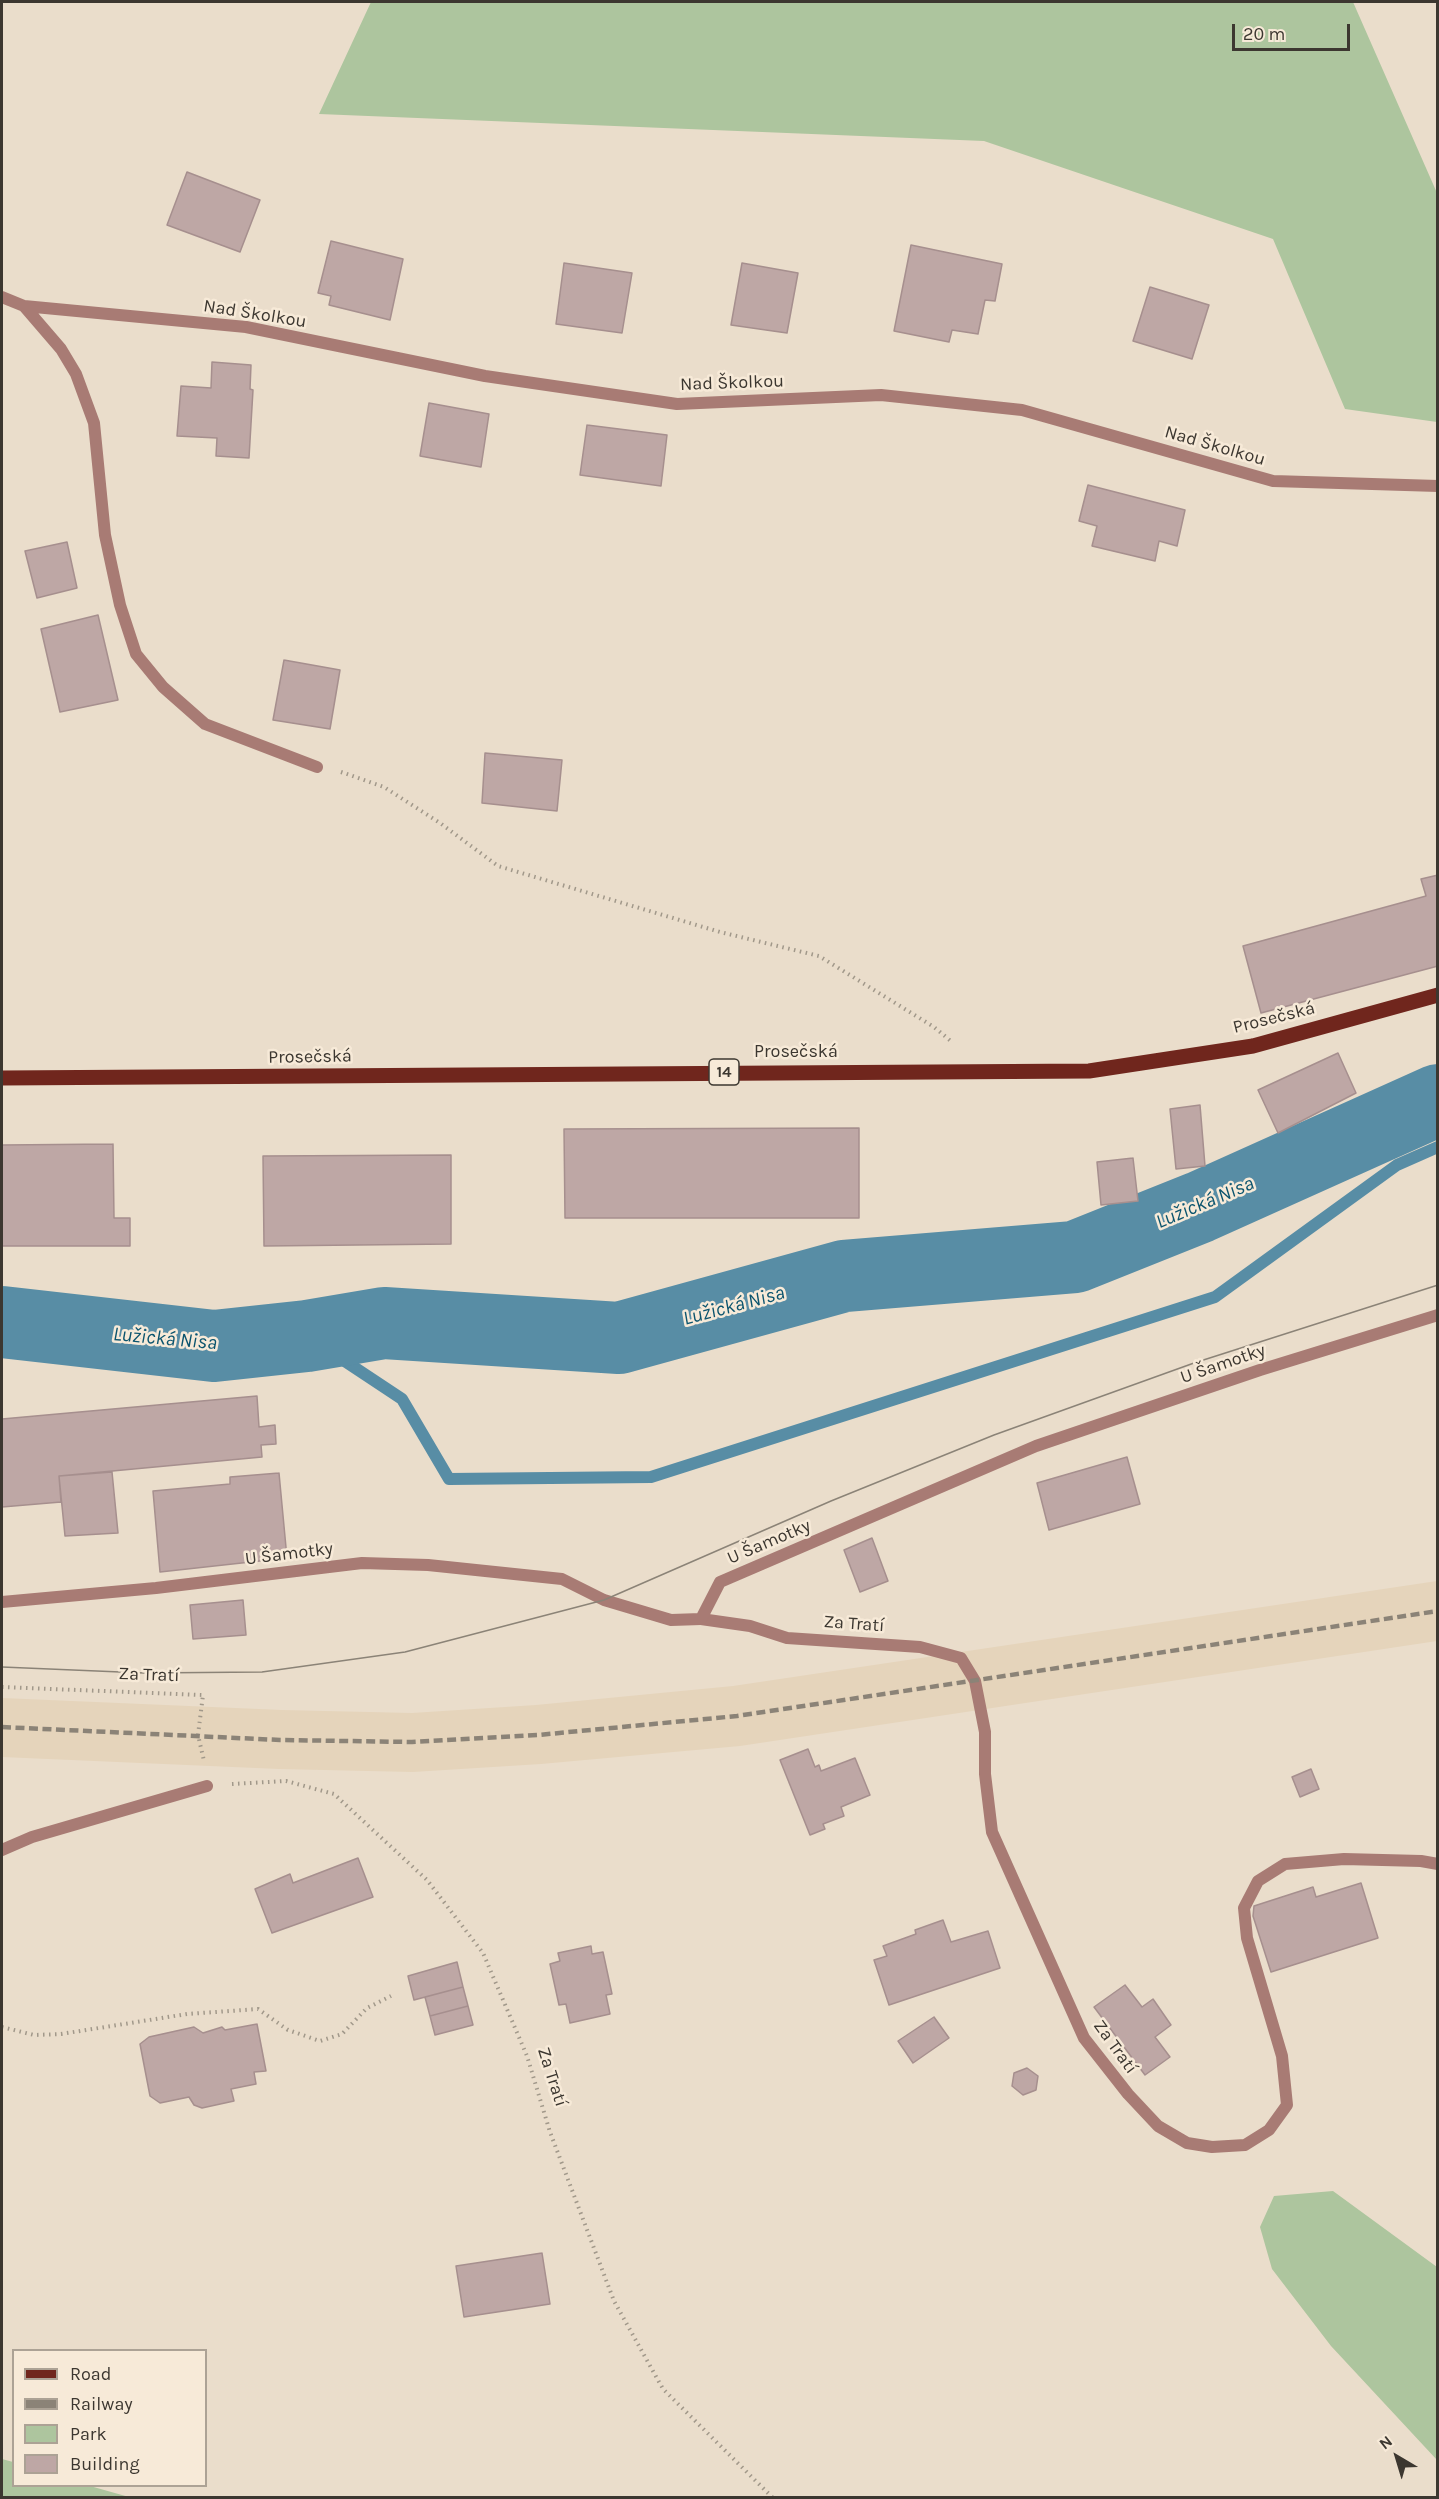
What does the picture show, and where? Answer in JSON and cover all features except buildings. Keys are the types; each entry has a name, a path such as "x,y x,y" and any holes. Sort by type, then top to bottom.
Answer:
{"main road":[{"name":"Prosečská","path":"2,1078 1089,1071 1252,1046 1437,995"}],"street":[{"name":"Nad Školkou","path":"2,297 24,306 246,327 485,376 677,404 881,395 1022,410 1273,481 1437,486"},
{"name":"Nad Školkou","path":"24,306 61,349 71,366 94,423 105,535 120,605 136,654 163,687 205,724 317,767"},
{"name":"U Šamotky","path":"2,1602 156,1588 362,1563 428,1564 562,1579 604,1600 671,1620 701,1619 720,1582 1036,1446 1260,1370 1437,1315"},
{"name":"Za Tratí","path":"701,1619 750,1626 787,1638 920,1647 961,1658 975,1681 985,1732 985,1774 992,1832 1084,2038 1128,2094 1158,2126 1187,2143 1212,2147 1245,2145 1269,2130 1287,2105 1282,2056 1247,1938 1244,1908 1258,1881 1285,1864 1344,1859 1421,1861 1437,1864"},
{"path":"2,1850 32,1836 207,1785"}],"path":[{"path":"317,767 348,773 384,787 440,823 498,866 720,932 819,956 934,1027 986,1072"},
{"name":"Za Tratí","path":"2,1687 203,1695 198,1735 207,1785 286,1781 334,1794 427,1880 483,1953 527,2056 550,2132 614,2301 663,2389 773,2498"},
{"path":"2,2026 34,2035 61,2034 187,2014 258,2009 288,2030 320,2041 342,2034 367,2007 391,1996"}],"shaded area":[{"path":"1437,1581 1437,1641 740,1746 541,1764 413,1772 279,1769 2,1757 2,1698 412,1713 536,1705 733,1686"}],"green space":[{"path":"371,2 1353,2 1437,193 1437,422 1345,409 1273,239 984,141 319,114"},
{"path":"1333,2191 1437,2267 1437,2460 1331,2346 1272,2269 1260,2227 1274,2196"},
{"path":"2,2459 12,2462 12,2487 94,2487 129,2497 2,2497"}],"waterway":[{"name":"Lužická Nisa","path":"2,1322 214,1346 307,1336 384,1323 619,1338 844,1276 1075,1257 1200,1207 1438,1100"},
{"path":"307,1336 402,1399 449,1479 651,1477 1215,1297 1397,1165 1438,1147"}],"tram line":[{"path":"2,1667 144,1673 262,1672 405,1652 604,1600 831,1501 994,1435 1194,1363 1438,1285"}],"railway":[{"path":"2,1727 280,1740 412,1742 538,1735 737,1716 1438,1611"}]}
